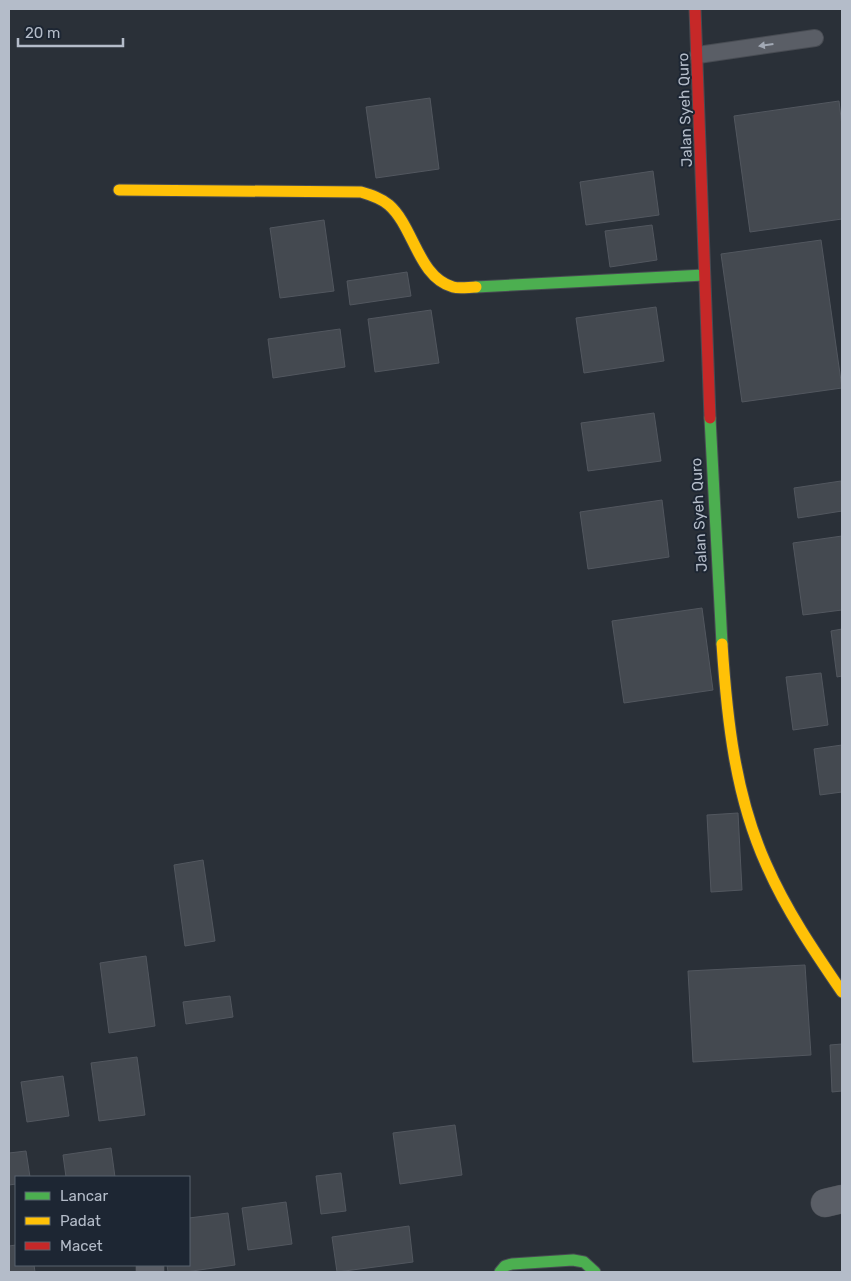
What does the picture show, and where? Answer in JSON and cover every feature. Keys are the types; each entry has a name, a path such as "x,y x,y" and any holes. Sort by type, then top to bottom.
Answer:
{"main road":[{"name":"Jalan Syeh Quro","path":"696,9 711,470 723,673 731,742 740,790 756,842 775,886 842,992"},
{"path":"119,190 361,192 375,196 390,206 412,237 435,279 454,288 704,275"},
{"path":"500,1272 505,1266 512,1264 573,1260 584,1262 595,1272"}],"lane":[{"path":"698,55 815,38"}],"building":[{"path":"430,98 439,169 376,178 366,107"},
{"path":"839,101 842,126 842,219 750,232 734,116"},
{"path":"653,171 659,215 586,225 580,182"},
{"path":"324,220 334,291 280,298 270,228"},
{"path":"652,225 657,260 610,267 605,231"},
{"path":"821,240 842,388 742,402 721,254"},
{"path":"407,272 411,296 350,305 347,281"},
{"path":"656,307 664,361 584,373 576,318"},
{"path":"431,310 439,363 375,372 368,319"},
{"path":"340,329 345,367 273,378 268,339"},
{"path":"654,413 661,461 588,471 581,423"},
{"path":"841,481 842,511 798,518 794,488"},
{"path":"662,500 669,557 588,569 580,512"},
{"path":"842,536 842,610 803,615 793,543"},
{"path":"702,608 713,690 624,703 612,621"},
{"path":"842,629 842,676 837,677 831,631"},
{"path":"821,673 828,725 793,730 786,677"},
{"path":"842,745 842,792 820,795 814,749"},
{"path":"738,813 742,890 711,892 707,815"},
{"path":"203,860 215,941 185,946 174,865"},
{"path":"146,956 155,1026 109,1033 100,963"},
{"path":"805,965 811,1055 693,1062 688,971"},
{"path":"230,996 233,1017 186,1024 183,1002"},
{"path":"842,1044 842,1091 832,1092 830,1045"},
{"path":"137,1057 145,1115 99,1121 91,1063"},
{"path":"63,1076 69,1116 27,1122 21,1082"},
{"path":"455,1125 462,1175 400,1184 393,1133"},
{"path":"111,1148 115,1176 66,1176 63,1155"},
{"path":"26,1151 30,1176 15,1176 15,1184 9,1185 9,1153"},
{"path":"341,1173 346,1211 321,1214 316,1176"},
{"path":"286,1202 292,1244 248,1250 242,1208"},
{"path":"228,1213 235,1265 185,1272 168,1272 167,1266 190,1266 190,1218"},
{"path":"409,1226 413,1262 337,1272 332,1237"},
{"path":"15,1245 15,1266 34,1266 35,1272 9,1272 9,1246"}],"traffic: fast":[{"path":"476,287 704,275"},
{"path":"710,418 722,644"},
{"path":"500,1272 505,1266 512,1264 573,1260 584,1262 595,1272"}],"traffic: slow":[{"path":"119,190 361,192 383,200 389,205 405,226 424,262 441,282 456,288 476,287"},
{"path":"722,644 734,756 755,838 791,914 842,992"}],"traffic: jam":[{"path":"695,9 710,418"}]}
